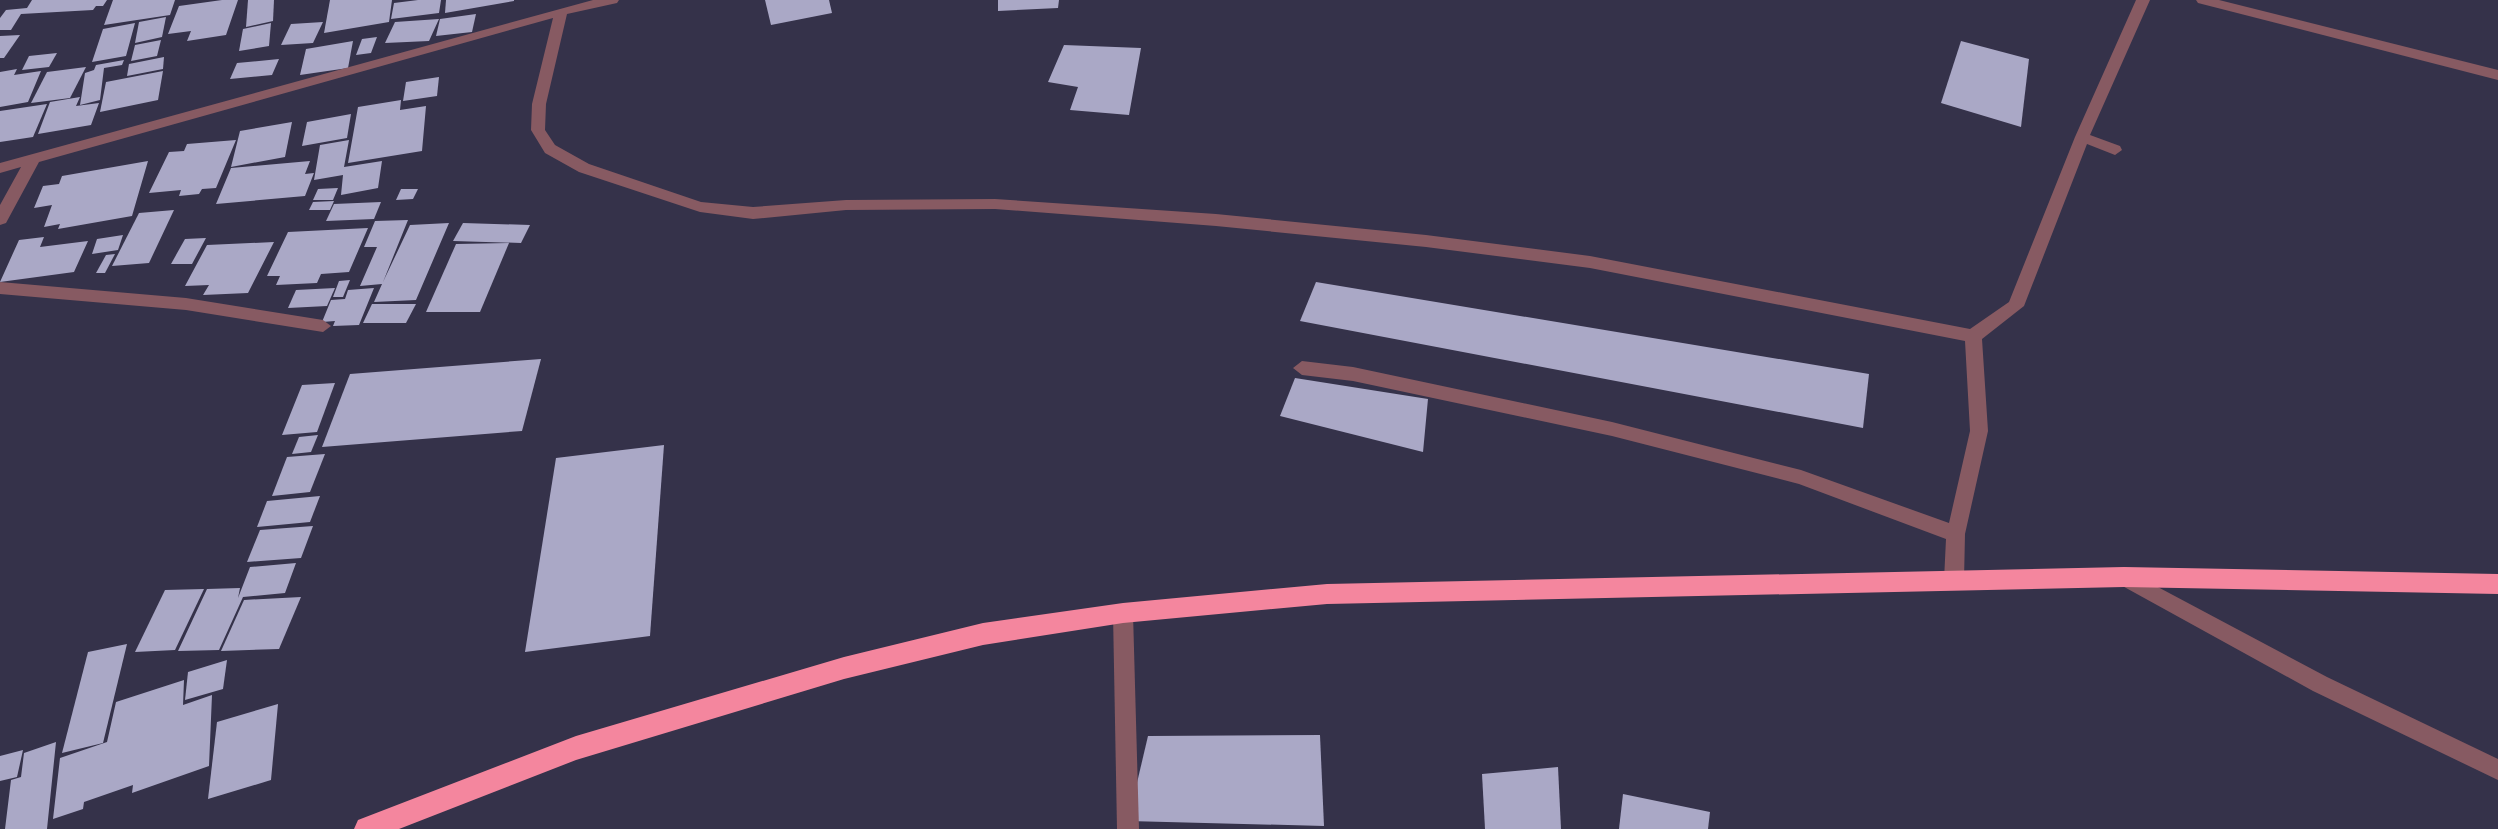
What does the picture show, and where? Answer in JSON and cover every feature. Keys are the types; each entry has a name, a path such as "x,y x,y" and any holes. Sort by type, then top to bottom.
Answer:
{"highway":[{"path":"368,829 576,748 844,668 983,634 1123,613 1327,594 1954,580 2124,577 2498,584"}],"street":[{"path":"0,168 561,11 612,0"},
{"path":"561,11 539,104 538,130 550,149 584,168 700,207 753,213 846,205 995,204 1216,220 1426,240 1590,262 1973,336 2016,306 2082,137 2143,0"},
{"path":"2203,0 2498,75"},
{"path":"2082,137 2115,150"},
{"path":"0,219 33,160"},
{"path":"0,288 186,304 323,326"},
{"path":"1954,580 1956,534 1979,431 1973,336"},
{"path":"1302,368 1353,374 1612,429 1801,477 1956,534"},
{"path":"2124,577 2320,684 2498,771"},
{"path":"1123,613 1128,829"}],"building":[{"path":"32,0 107,0 103,6 96,6 93,10 21,14 11,30 0,30 0,18 6,10 27,8"},
{"path":"113,0 175,0 170,15 104,25"},
{"path":"238,0 226,35 187,41 191,31 168,34 179,6"},
{"path":"248,0 274,0 273,21 246,27"},
{"path":"330,0 392,0 389,22 324,33"},
{"path":"441,0 439,13 391,19 394,3"},
{"path":"446,0 514,0 514,1 445,13"},
{"path":"765,0 829,0 832,13 771,25"},
{"path":"998,0 1059,0 1058,8 998,11"},
{"path":"476,14 472,32 436,36 440,19"},
{"path":"166,17 162,37 135,43 139,22"},
{"path":"439,19 429,41 385,43 395,22"},
{"path":"323,22 313,43 281,45 291,24"},
{"path":"135,23 126,56 92,62 103,29"},
{"path":"271,23 269,46 239,51 243,29"},
{"path":"20,35 4,58 0,58 0,36"},
{"path":"377,37 371,53 356,55 362,39"},
{"path":"161,40 157,56 131,61 135,45"},
{"path":"353,41 348,68 300,75 306,49"},
{"path":"1961,41 2029,59 2021,127 1941,103"},
{"path":"1064,45 1141,48 1129,115 1070,110 1078,87 1048,82"},
{"path":"57,53 49,67 22,70 29,56"},
{"path":"164,57 163,69 127,76 129,64"},
{"path":"279,59 272,75 230,79 237,63"},
{"path":"124,60 122,65 104,68 100,100 80,105 85,73 94,70 96,65"},
{"path":"86,67 70,98 31,103 47,72"},
{"path":"17,69 14,75 41,71 28,102 0,107 0,72"},
{"path":"163,71 158,100 100,112 106,82"},
{"path":"439,77 437,96 403,101 406,82"},
{"path":"80,97 76,106 99,103 91,125 38,134 50,102"},
{"path":"401,100 400,110 426,106 422,151 348,163 358,107"},
{"path":"47,104 33,137 0,142 0,111"},
{"path":"351,114 347,138 302,146 307,122"},
{"path":"292,122 285,157 231,167 240,131"},
{"path":"236,140 216,188 202,189 199,194 179,196 181,190 149,193 169,152 184,151 187,144"},
{"path":"349,140 344,167 382,161 378,188 341,195 343,175 314,180 320,145"},
{"path":"148,161 132,216 58,229 60,224 44,227 52,205 34,208 43,186 59,184 62,176"},
{"path":"310,161 305,174 314,173 305,196 216,204 231,168"},
{"path":"338,188 333,200 313,200 318,189"},
{"path":"401,189 418,189 413,199 396,200"},
{"path":"334,201 330,210 309,210 313,202"},
{"path":"381,202 374,219 326,221 334,204"},
{"path":"174,210 149,263 112,266 139,213"},
{"path":"408,220 383,282 410,225 449,223 416,300 374,302 382,284 360,286 377,247 364,247 375,221"},
{"path":"463,223 530,225 521,243 453,241"},
{"path":"368,228 349,272 321,274 317,283 276,285 280,276 267,276 288,232"},
{"path":"123,235 118,250 92,254 97,239"},
{"path":"44,237 40,247 88,241 74,272 0,282 19,240"},
{"path":"206,238 192,264 171,264 185,239"},
{"path":"274,242 248,293 203,295 209,285 185,286 207,245"},
{"path":"509,243 480,312 426,312 456,244"},
{"path":"115,254 105,273 96,273 106,255"},
{"path":"350,280 343,297 333,297 339,281"},
{"path":"1316,282 1869,374 1863,428 1300,321"},
{"path":"335,288 327,306 288,308 296,290"},
{"path":"374,288 359,325 333,326 335,321 322,322 331,300 345,299 348,290"},
{"path":"372,304 416,304 406,323 363,323"},
{"path":"541,359 522,431 322,447 350,374"},
{"path":"1295,378 1428,399 1423,452 1280,416"},
{"path":"335,383 317,432 282,435 302,385"},
{"path":"318,435 311,452 292,454 299,437"},
{"path":"664,445 650,636 525,652 556,458"},
{"path":"325,454 310,492 272,496 287,457"},
{"path":"320,496 310,522 257,527 267,501"},
{"path":"313,526 301,558 247,562 260,530"},
{"path":"296,563 285,593 243,597 219,650 178,651 207,589 240,588 238,598 250,567"},
{"path":"204,589 175,650 135,652 165,590"},
{"path":"301,597 279,649 221,651 244,600"},
{"path":"127,644 103,743 62,753 88,652"},
{"path":"227,660 223,689 185,700 188,672"},
{"path":"184,680 183,705 212,695 209,766 132,793 133,785 84,802 83,809 53,819 60,758 107,742 116,702"},
{"path":"278,704 271,780 208,799 217,722"},
{"path":"1320,735 1324,826 1128,821 1148,736"},
{"path":"56,742 47,829 5,829 11,780 21,777 24,753"},
{"path":"23,750 17,777 0,781 0,756"},
{"path":"1558,767 1561,829 1485,829 1482,774"},
{"path":"1623,794 1710,812 1708,829 1619,829"}]}
